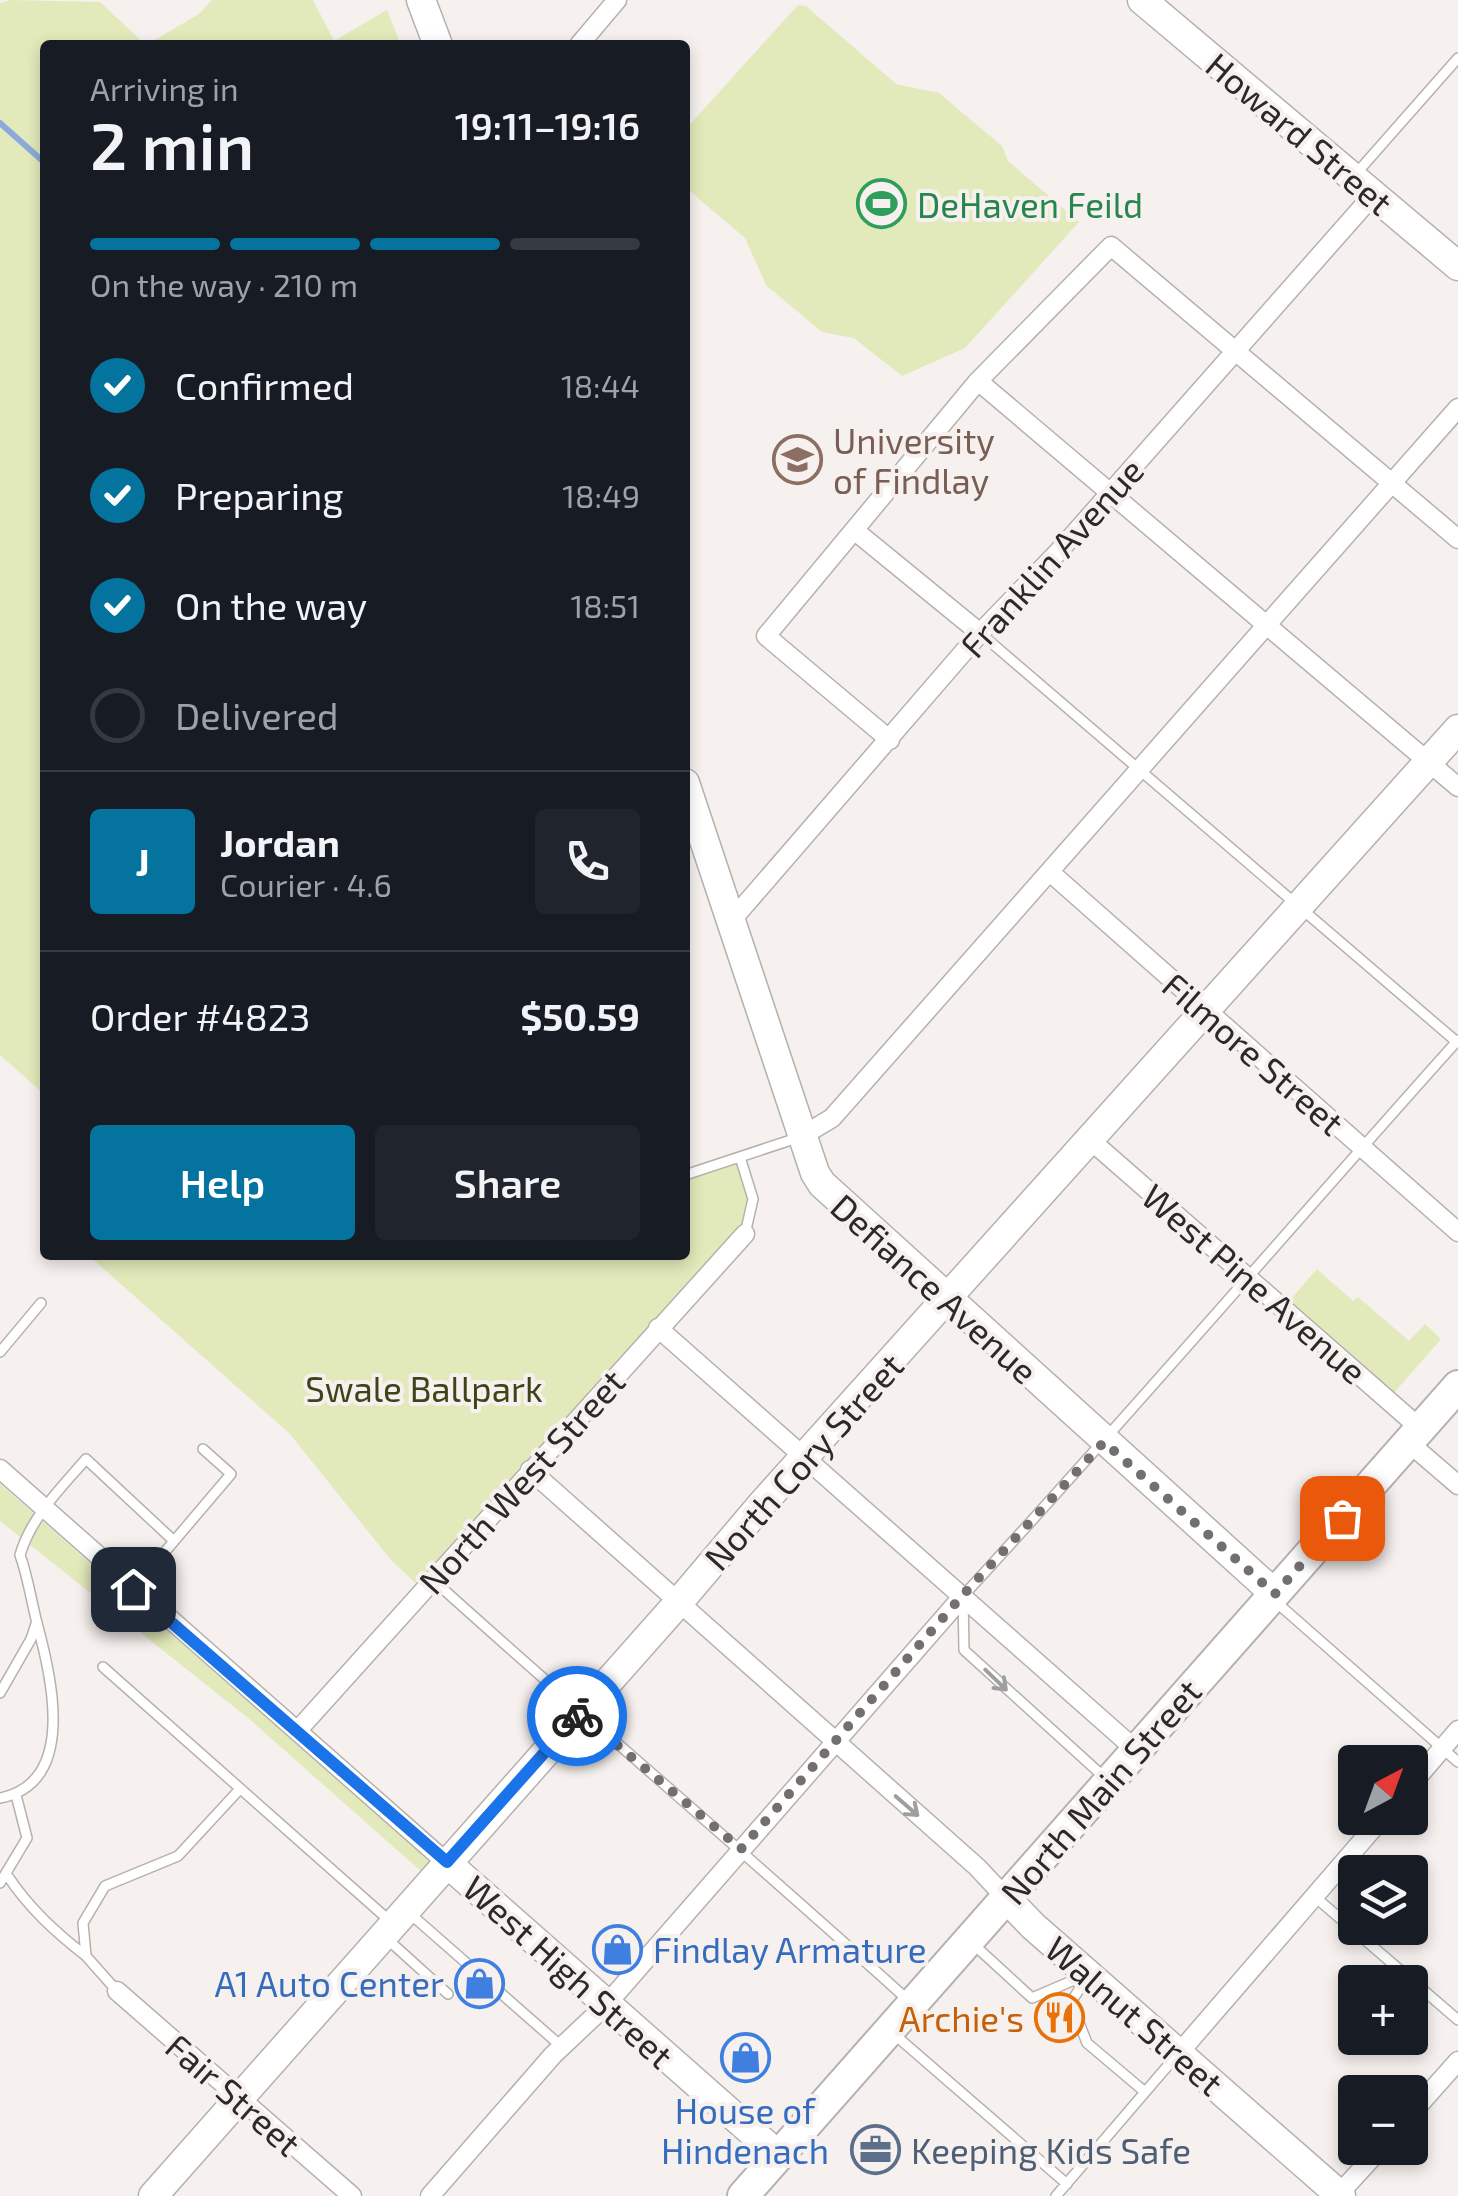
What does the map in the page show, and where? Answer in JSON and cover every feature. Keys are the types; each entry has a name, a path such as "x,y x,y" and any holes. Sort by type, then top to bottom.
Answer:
{"main road":[{"name":"North Main Street","path":"742,2196 1458,1386"}],"street":[{"path":"421,0 436,40"},
{"path":"583,40 617,0"},
{"name":"Howard Street","path":"1142,0 1458,266"},
{"name":"Franklin Avenue","path":"731,921 980,633 1236,350 1364,185"},
{"path":"890,740 766,636 978,381 1111,246 1458,539"},
{"path":"978,381 1458,787"},
{"path":"802,1136 832,1118 1458,408"},
{"path":"854,530 980,633"},
{"name":"North Cory Street","path":"152,2196 1088,1138 1458,729"},
{"name":"Defiance Avenue","path":"690,799 815,1174 822,1184 1273,1596"},
{"name":"Filmore Street","path":"1051,872 1458,1232"},
{"name":"West Pine Avenue","path":"1088,1138 1247,1276 1415,1436 1458,1486"},
{"name":"North West Street","path":"298,1730 744,1234"},
{"path":"658,1328 1136,1750"},
{"name":"West High Street","path":"0,1469 778,2155"},
{"name":"Walnut Street","path":"530,1470 1339,2195"},
{"path":"430,2196 562,2046 606,2005 962,1596"},
{"path":"1428,1765 1458,1730"},
{"path":"1179,2053 1367,1835"},
{"name":"Fair Street","path":"118,1991 352,2196"},
{"path":"1428,2095 1458,2061"},
{"path":"1339,2195 1366,2165"}],"lane":[{"path":"1364,185 1458,58"},
{"path":"980,633 1458,1042 1104,1442 962,1596 964,1650 1108,1781"},
{"path":"690,1173 802,1136"},
{"path":"740,1156 753,1199 744,1234"},
{"path":"0,1352 41,1303"},
{"path":"133,1589 231,1474 204,1450"},
{"path":"0,1798 16,1795 39,1775 50,1752 54,1712 45,1650 20,1555 24,1540 44,1510 86,1459 174,1541"},
{"path":"432,1580 912,2004"},
{"path":"1273,1596 1458,1762"},
{"path":"0,1693 31,1639 36,1622"},
{"path":"102,1667 394,1923 562,2046"},
{"path":"86,1956 84,1923 105,1886 178,1856 239,1790"},
{"path":"16,1795 26,1838 3,1879 118,1991"},
{"path":"1314,1896 1458,2020"},
{"path":"394,1923 448,1994"},
{"path":"968,1940 1032,1998 1088,1974"},
{"path":"1088,1974 1071,2002 1087,2043 1145,2092"},
{"path":"889,2030 1067,2184"},
{"path":"1056,2196 1179,2053"}],"green space":[{"path":"212,0 313,0 333,40 155,40 199,14"},
{"path":"100,2 141,40 40,40 40,1091 0,1055 0,3"},
{"name":"DeHaven Feild","path":"798,5 806,6 896,84 939,93 1002,146 1008,161 1079,222 965,348 902,376 854,338 822,332 766,285 745,238 690,191 690,124"},
{"path":"387,10 399,40 336,40"},
{"name":"Swale Ballpark","path":"740,1157 753,1199 745,1234 423,1590 391,1560 289,1433 94,1260 690,1260 690,1173"},
{"path":"1317,1269 1353,1301 1358,1297 1409,1341 1425,1324 1441,1339 1392,1395 1294,1308 1291,1299"},
{"path":"0,1484 440,1870 431,1880 248,1718 0,1521"}],"waterway":[{"path":"0,123 40,159"}],"way so far":[{"path":"577,1716 579,1713 741,1849 962,1596 1104,1442 1275,1594 1342,1518"}],"place":[{"name":"DeHaven Feild","path":"882,204"},
{"name":"University of Findlay","path":"798,460"},
{"name":"Findlay Armature","path":"618,1949"},
{"name":"A1 Auto Center","path":"479,1983"},
{"name":"Archie's","path":"1059,2018"},
{"name":"House of Hindenach","path":"745,2058"},
{"name":"Keeping Kids Safe","path":"876,2150"}],"route":[{"path":"133,1589 447,1862 577,1716"}]}
